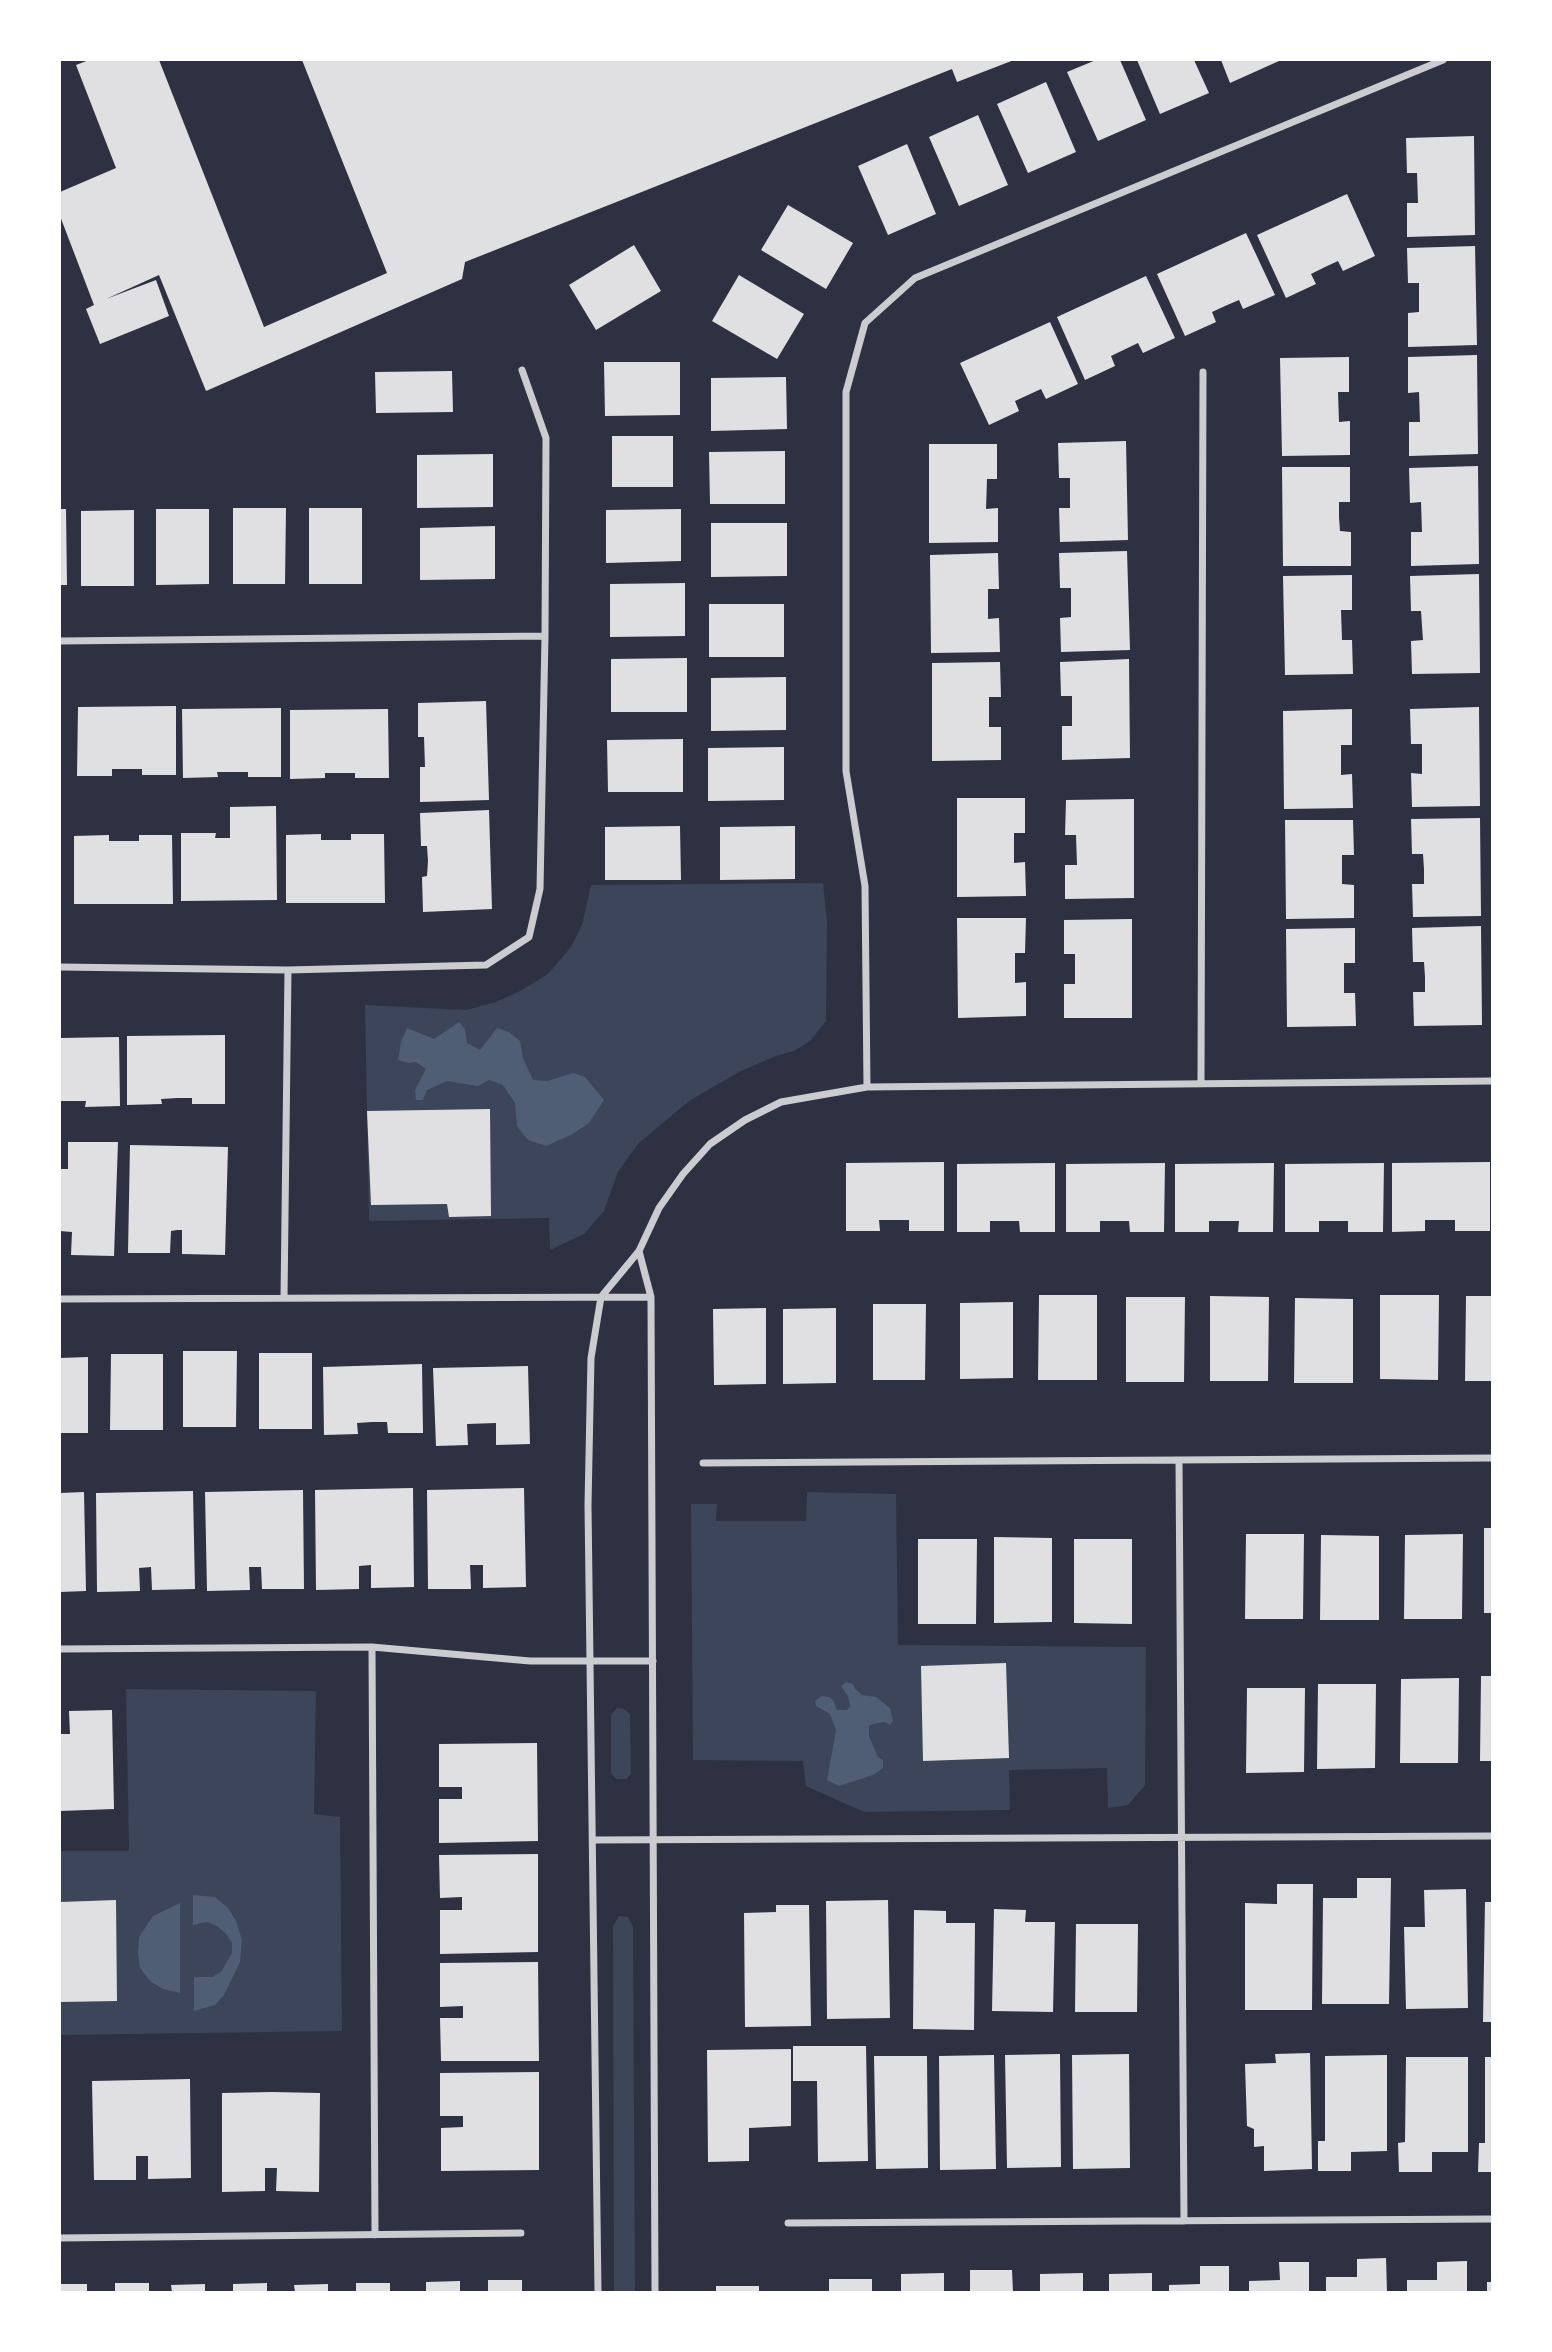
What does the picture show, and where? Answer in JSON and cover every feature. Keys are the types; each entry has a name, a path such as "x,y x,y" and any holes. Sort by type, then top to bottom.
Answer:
{"street":[{"path":"867,1087 865,886 846,771 846,392 864,323 915,278 1443,60"},
{"path":"60,967 288,970 486,965 528,937 540,888 546,438 522,370"},
{"path":"1201,1084 1203,372"},
{"path":"60,641 545,636"},
{"path":"284,1298 288,970"},
{"path":"597,2292 588,1505 591,1358 601,1297 639,1251 659,1208 682,1174 710,1144 745,1120 781,1102 867,1087 1493,1081"},
{"path":"639,1251 651,1297 655,2292"},
{"path":"60,1299 651,1297"},
{"path":"703,1463 1493,1458"},
{"path":"1179,1460 1184,2221"},
{"path":"60,1649 372,1647 530,1661 653,1661"},
{"path":"372,1647 376,2235"},
{"path":"593,1840 1493,1836"},
{"path":"788,2223 1493,2219"},
{"path":"60,2238 521,2233"}],"shaded area":[{"path":"823,883 827,920 826,1021 810,1041 794,1051 741,1071 689,1101 638,1144 618,1172 604,1211 584,1234 550,1250 549,1218 369,1221 365,1005 466,1010 496,1002 520,991 548,974 571,947 582,925 591,885"},
{"path":"459,1022 465,1029 467,1043 480,1050 497,1028 509,1032 520,1041 523,1058 533,1080 547,1081 573,1073 585,1077 604,1100 589,1123 546,1146 528,1140 517,1126 515,1103 503,1085 489,1080 478,1086 447,1081 427,1090 423,1100 416,1100 415,1090 426,1069 416,1062 398,1060 407,1028 434,1039"},
{"path":"807,1492 896,1494 898,1645 1146,1647 1145,1785 1128,1805 1108,1808 1107,1768 1009,1770 1010,1810 864,1812 806,1786 803,1761 693,1760 691,1504 717,1504 716,1521 806,1521"},
{"path":"846,1682 853,1684 862,1695 876,1697 890,1708 893,1721 890,1725 885,1722 869,1726 869,1736 878,1757 883,1760 883,1768 873,1775 839,1786 827,1780 836,1730 830,1714 816,1706 815,1701 822,1696 829,1697 837,1710 847,1710 850,1706 848,1696 841,1686"},
{"path":"126,1689 316,1691 314,1814 340,1817 342,2031 60,2035 60,1851 129,1851"},
{"path":"617,1708 630,1714 631,1774 626,1779 616,1779 611,1773 611,1715"},
{"path":"193,1895 215,1897 228,1908 236,1921 242,1940 240,1962 224,1995 215,2005 194,2011 194,1977 212,1977 221,1972 232,1953 232,1943 217,1926 207,1922 193,1925"},
{"path":"180,1903 180,1993 163,1989 150,1981 140,1968 138,1953 139,1937 153,1916"},
{"path":"619,1916 628,1917 633,1927 635,2292 614,2292 613,1926"}],"building":[{"path":"89,60 159,60 264,327 387,273 302,60 1014,60 957,82 952,69 465,262 462,279 206,391 159,275 106,299 156,280 169,316 100,344 86,309 94,305 60,216 60,192 116,168 76,65"},
{"path":"1096,60 1120,60 1146,120 1098,141 1067,72"},
{"path":"1137,60 1194,60 1209,93 1160,114"},
{"path":"1221,60 1278,60 1279,61 1230,83"},
{"path":"1046,82 1076,152 1028,173 997,104"},
{"path":"978,115 1008,185 959,206 929,137"},
{"path":"1474,136 1475,235 1407,237 1407,203 1418,203 1417,173 1407,173 1406,138"},
{"path":"907,144 936,214 888,235 858,166"},
{"path":"1347,194 1375,256 1343,271 1338,261 1325,267 1311,274 1316,284 1286,298 1257,235"},
{"path":"788,205 853,243 826,289 761,250"},
{"path":"1246,233 1275,295 1243,309 1239,300 1225,306 1212,312 1216,322 1185,336 1157,274"},
{"path":"634,245 661,291 596,330 569,285"},
{"path":"1475,246 1477,345 1408,347 1408,313 1419,312 1419,283 1408,283 1407,248"},
{"path":"739,275 804,314 777,359 712,321"},
{"path":"1146,276 1175,338 1143,353 1138,343 1111,356 1115,366 1085,380 1057,317"},
{"path":"1050,322 1078,384 1046,399 1041,389 1015,401 1019,411 989,425 960,363"},
{"path":"1477,355 1478,454 1409,456 1409,422 1420,422 1419,392 1408,393 1408,357"},
{"path":"1349,357 1349,392 1338,392 1339,422 1350,421 1350,455 1282,456 1280,358"},
{"path":"604,362 680,362 680,415 605,416"},
{"path":"452,371 453,412 376,413 375,372"},
{"path":"786,377 787,429 711,431 711,378"},
{"path":"612,436 673,436 673,487 612,487"},
{"path":"1126,441 1128,540 1060,542 1059,508 1070,508 1070,478 1059,478 1058,443"},
{"path":"929,444 997,444 997,479 987,479 986,509 998,508 998,542 929,543"},
{"path":"785,451 785,504 710,504 709,452"},
{"path":"493,454 493,507 417,508 417,455"},
{"path":"1478,466 1479,564 1411,566 1411,532 1422,532 1421,502 1410,503 1409,468"},
{"path":"1282,467 1350,467 1350,502 1339,502 1339,517 1340,531 1351,532 1351,566 1283,566"},
{"path":"233,508 286,508 285,584 233,584"},
{"path":"309,508 362,508 362,584 309,584"},
{"path":"60,509 66,509 67,585 60,585"},
{"path":"156,509 209,509 209,584 156,585"},
{"path":"681,509 681,561 606,563 606,510"},
{"path":"134,510 134,586 81,586 81,511"},
{"path":"711,523 787,523 787,576 711,577"},
{"path":"495,526 495,579 420,580 420,528"},
{"path":"1127,551 1130,650 1061,652 1060,618 1071,617 1071,588 1060,588 1059,553"},
{"path":"998,553 999,589 988,589 988,619 999,618 1000,652 931,653 930,555"},
{"path":"1479,574 1480,673 1412,674 1411,641 1423,640 1421,611 1411,611 1410,576"},
{"path":"1352,575 1352,610 1341,610 1342,640 1352,640 1353,674 1285,675 1283,576"},
{"path":"685,583 685,636 610,637 610,584"},
{"path":"709,604 784,604 784,657 709,657"},
{"path":"687,658 687,712 611,712 611,659"},
{"path":"1129,659 1130,758 1062,760 1062,726 1072,726 1072,696 1061,696 1060,662"},
{"path":"1000,662 1001,697 989,697 989,727 1001,727 1001,760 932,761 932,663"},
{"path":"786,677 786,730 711,731 711,678"},
{"path":"486,701 489,800 420,802 420,767 425,767 424,737 418,737 418,703"},
{"path":"176,706 176,775 142,775 142,769 112,769 112,776 77,776 78,707"},
{"path":"1479,707 1480,806 1412,807 1411,773 1422,774 1422,744 1411,744 1410,709"},
{"path":"281,708 281,777 248,777 248,772 217,772 218,777 183,778 182,709"},
{"path":"388,709 389,778 355,778 355,773 325,773 325,778 290,779 290,710"},
{"path":"1352,709 1352,745 1341,745 1341,775 1352,774 1353,808 1284,809 1283,711"},
{"path":"683,739 683,792 608,792 607,740"},
{"path":"784,747 784,800 708,801 708,748"},
{"path":"957,798 1025,798 1025,833 1014,833 1014,863 1025,862 1026,896 957,897"},
{"path":"1134,799 1134,898 1065,899 1065,865 1077,865 1076,835 1065,835 1066,800"},
{"path":"276,806 277,900 181,901 181,833 216,833 215,838 230,838 230,807"},
{"path":"489,810 492,909 423,912 422,877 427,876 428,861 427,846 421,846 420,813"},
{"path":"1480,818 1481,916 1413,917 1412,884 1424,884 1424,869 1423,854 1412,854 1411,819"},
{"path":"1285,820 1353,820 1354,855 1342,855 1342,884 1354,885 1354,918 1286,919"},
{"path":"680,826 681,880 605,880 605,827"},
{"path":"795,826 795,879 720,880 720,827"},
{"path":"321,834 321,840 351,840 351,834 384,834 385,903 286,903 286,835"},
{"path":"109,835 109,841 139,841 139,835 172,835 173,904 74,904 74,836"},
{"path":"957,918 1026,918 1025,953 1015,953 1015,983 1026,982 1026,1016 958,1018"},
{"path":"1132,919 1132,1018 1064,1018 1064,984 1075,984 1075,954 1064,954 1064,920"},
{"path":"1481,926 1482,1025 1414,1026 1413,992 1425,992 1425,977 1424,962 1413,962 1412,928"},
{"path":"1355,928 1355,963 1344,963 1344,993 1355,993 1356,1026 1287,1027 1286,929"},
{"path":"225,1035 225,1104 192,1104 192,1098 177,1098 161,1099 162,1104 127,1105 127,1036"},
{"path":"119,1037 120,1106 85,1107 86,1101 60,1101 60,1038"},
{"path":"490,1109 491,1216 449,1217 447,1204 371,1205 367,1111"},
{"path":"68,1142 118,1142 114,1256 71,1255 72,1232 60,1231 60,1169 68,1169"},
{"path":"130,1145 228,1147 225,1255 182,1254 182,1230 171,1231 170,1253 128,1253"},
{"path":"944,1162 944,1231 909,1231 909,1220 879,1220 880,1231 846,1231 846,1163"},
{"path":"1490,1162 1490,1231 1455,1231 1455,1220 1425,1220 1425,1231 1392,1232 1392,1163"},
{"path":"1055,1163 1055,1232 1020,1232 1019,1221 990,1221 990,1232 957,1232 957,1164"},
{"path":"1165,1163 1164,1232 1130,1232 1129,1221 1100,1221 1100,1232 1066,1232 1066,1164"},
{"path":"1274,1163 1273,1232 1238,1232 1239,1221 1209,1221 1209,1232 1175,1232 1175,1164"},
{"path":"1384,1163 1383,1232 1348,1232 1348,1221 1319,1221 1319,1232 1285,1232 1285,1164"},
{"path":"1039,1295 1097,1295 1097,1380 1038,1380"},
{"path":"1380,1295 1439,1295 1438,1380 1380,1379"},
{"path":"1210,1296 1269,1297 1268,1381 1210,1381"},
{"path":"1466,1296 1492,1296 1492,1381 1465,1381"},
{"path":"1126,1297 1185,1297 1184,1382 1126,1382"},
{"path":"1295,1298 1353,1299 1353,1383 1294,1383"},
{"path":"1013,1302 1013,1378 960,1379 960,1303"},
{"path":"873,1304 926,1304 925,1380 873,1380"},
{"path":"766,1308 766,1384 714,1385 713,1309"},
{"path":"836,1308 836,1383 783,1384 783,1309"},
{"path":"183,1351 237,1351 236,1427 183,1427"},
{"path":"259,1353 312,1353 312,1429 259,1429"},
{"path":"111,1354 163,1354 163,1430 110,1430"},
{"path":"88,1357 88,1433 60,1433 60,1358"},
{"path":"422,1364 423,1433 388,1433 387,1422 372,1422 357,1423 358,1434 324,1435 323,1367"},
{"path":"528,1366 530,1444 496,1445 496,1423 467,1424 468,1445 436,1446 433,1368"},
{"path":"413,1488 414,1587 371,1588 371,1565 359,1566 359,1589 316,1590 315,1490"},
{"path":"524,1488 526,1587 483,1588 483,1565 470,1565 471,1589 428,1589 427,1490"},
{"path":"303,1490 304,1589 262,1589 261,1567 249,1567 250,1590 207,1591 205,1492"},
{"path":"193,1491 195,1589 152,1590 151,1567 139,1568 140,1591 97,1592 96,1493"},
{"path":"84,1492 86,1591 60,1592 60,1493"},
{"path":"1484,1528 1492,1528 1492,1613 1484,1613"},
{"path":"1246,1534 1304,1534 1303,1619 1245,1619"},
{"path":"1463,1534 1462,1619 1404,1619 1405,1535"},
{"path":"1321,1535 1379,1536 1379,1620 1320,1620"},
{"path":"994,1537 1052,1538 1052,1622 994,1623"},
{"path":"918,1539 977,1539 976,1624 918,1624"},
{"path":"1074,1539 1132,1539 1132,1624 1074,1623"},
{"path":"1006,1663 1009,1758 923,1761 921,1666"},
{"path":"1481,1676 1492,1676 1492,1761 1480,1761"},
{"path":"1459,1678 1458,1763 1400,1763 1401,1679"},
{"path":"1318,1684 1376,1684 1375,1768 1317,1769"},
{"path":"1247,1688 1305,1688 1304,1772 1246,1773"},
{"path":"112,1710 114,1809 60,1811 60,1734 70,1734 69,1711"},
{"path":"537,1743 538,1841 439,1843 439,1799 462,1799 462,1787 439,1787 439,1744"},
{"path":"538,1854 538,1952 440,1954 440,1910 462,1910 462,1897 440,1898 439,1855"},
{"path":"1357,1878 1391,1878 1389,2004 1322,2004 1323,1898 1357,1898"},
{"path":"1277,1884 1313,1884 1312,2010 1245,2010 1245,1903 1277,1904"},
{"path":"1466,1889 1468,2008 1406,2009 1404,1927 1425,1927 1424,1890"},
{"path":"116,1900 117,2001 60,2002 60,1902"},
{"path":"888,1900 890,2018 827,2019 826,1901"},
{"path":"1485,1902 1492,1902 1492,2022 1483,2022"},
{"path":"776,1905 809,1905 811,2026 745,2027 744,1913 776,1912"},
{"path":"994,1909 1026,1910 1025,1922 1055,1922 1053,2012 992,2011"},
{"path":"914,1910 946,1911 946,1923 975,1923 974,2030 913,2029"},
{"path":"1076,1924 1138,1924 1137,2012 1075,2012"},
{"path":"538,1962 539,2061 441,2061 440,2018 463,2018 463,2006 440,2007 440,1963"},
{"path":"793,2046 866,2046 868,2161 818,2162 817,2081 793,2081"},
{"path":"791,2049 791,2126 749,2128 749,2161 708,2162 707,2050"},
{"path":"1310,2053 1312,2169 1264,2171 1264,2146 1254,2147 1254,2129 1247,2126 1245,2064 1276,2063 1275,2054"},
{"path":"1060,2054 1061,2167 1007,2168 1005,2055"},
{"path":"1129,2054 1130,2168 1073,2169 1072,2055"},
{"path":"994,2055 996,2169 940,2170 939,2056"},
{"path":"1387,2055 1387,2151 1351,2152 1351,2171 1318,2171 1318,2141 1325,2141 1325,2056"},
{"path":"874,2056 927,2056 928,2168 876,2169"},
{"path":"1406,2057 1468,2057 1468,2152 1432,2152 1432,2172 1399,2172 1398,2143 1405,2142"},
{"path":"1485,2057 1492,2057 1492,2172 1478,2172 1479,2143 1485,2143"},
{"path":"539,2072 539,2170 441,2171 441,2128 463,2127 463,2116 440,2116 440,2073"},
{"path":"190,2079 191,2178 148,2179 148,2156 136,2156 136,2180 94,2180 92,2081"},
{"path":"222,2093 320,2093 319,2192 276,2191 277,2168 265,2168 265,2191 222,2192"},
{"path":"1386,2258 1387,2292 1326,2292 1326,2277 1357,2277 1357,2259"},
{"path":"1467,2261 1467,2292 1407,2292 1407,2280 1437,2280 1437,2262"},
{"path":"1279,2262 1309,2262 1309,2292 1249,2292 1249,2281 1280,2280"},
{"path":"1200,2266 1229,2266 1229,2292 1169,2292 1169,2285 1200,2284"},
{"path":"970,2270 1012,2270 1013,2292 970,2292"},
{"path":"944,2273 944,2292 901,2292 901,2274"},
{"path":"1083,2273 1083,2292 1040,2292 1040,2274"},
{"path":"1152,2273 1152,2292 1109,2292 1109,2274"},
{"path":"829,2279 872,2279 872,2292 829,2292"},
{"path":"488,2280 522,2280 522,2292 488,2292"},
{"path":"460,2281 460,2292 426,2292 426,2282"},
{"path":"1487,2282 1492,2282 1492,2292 1487,2292"},
{"path":"115,2283 149,2283 149,2292 115,2292"},
{"path":"267,2283 267,2292 233,2292 233,2284"},
{"path":"356,2283 390,2283 390,2292 356,2292"},
{"path":"60,2284 87,2284 87,2292 60,2292"},
{"path":"205,2284 205,2292 172,2292 171,2285"},
{"path":"328,2284 328,2292 295,2292 294,2285"},
{"path":"716,2286 759,2286 759,2292 716,2292"}]}
